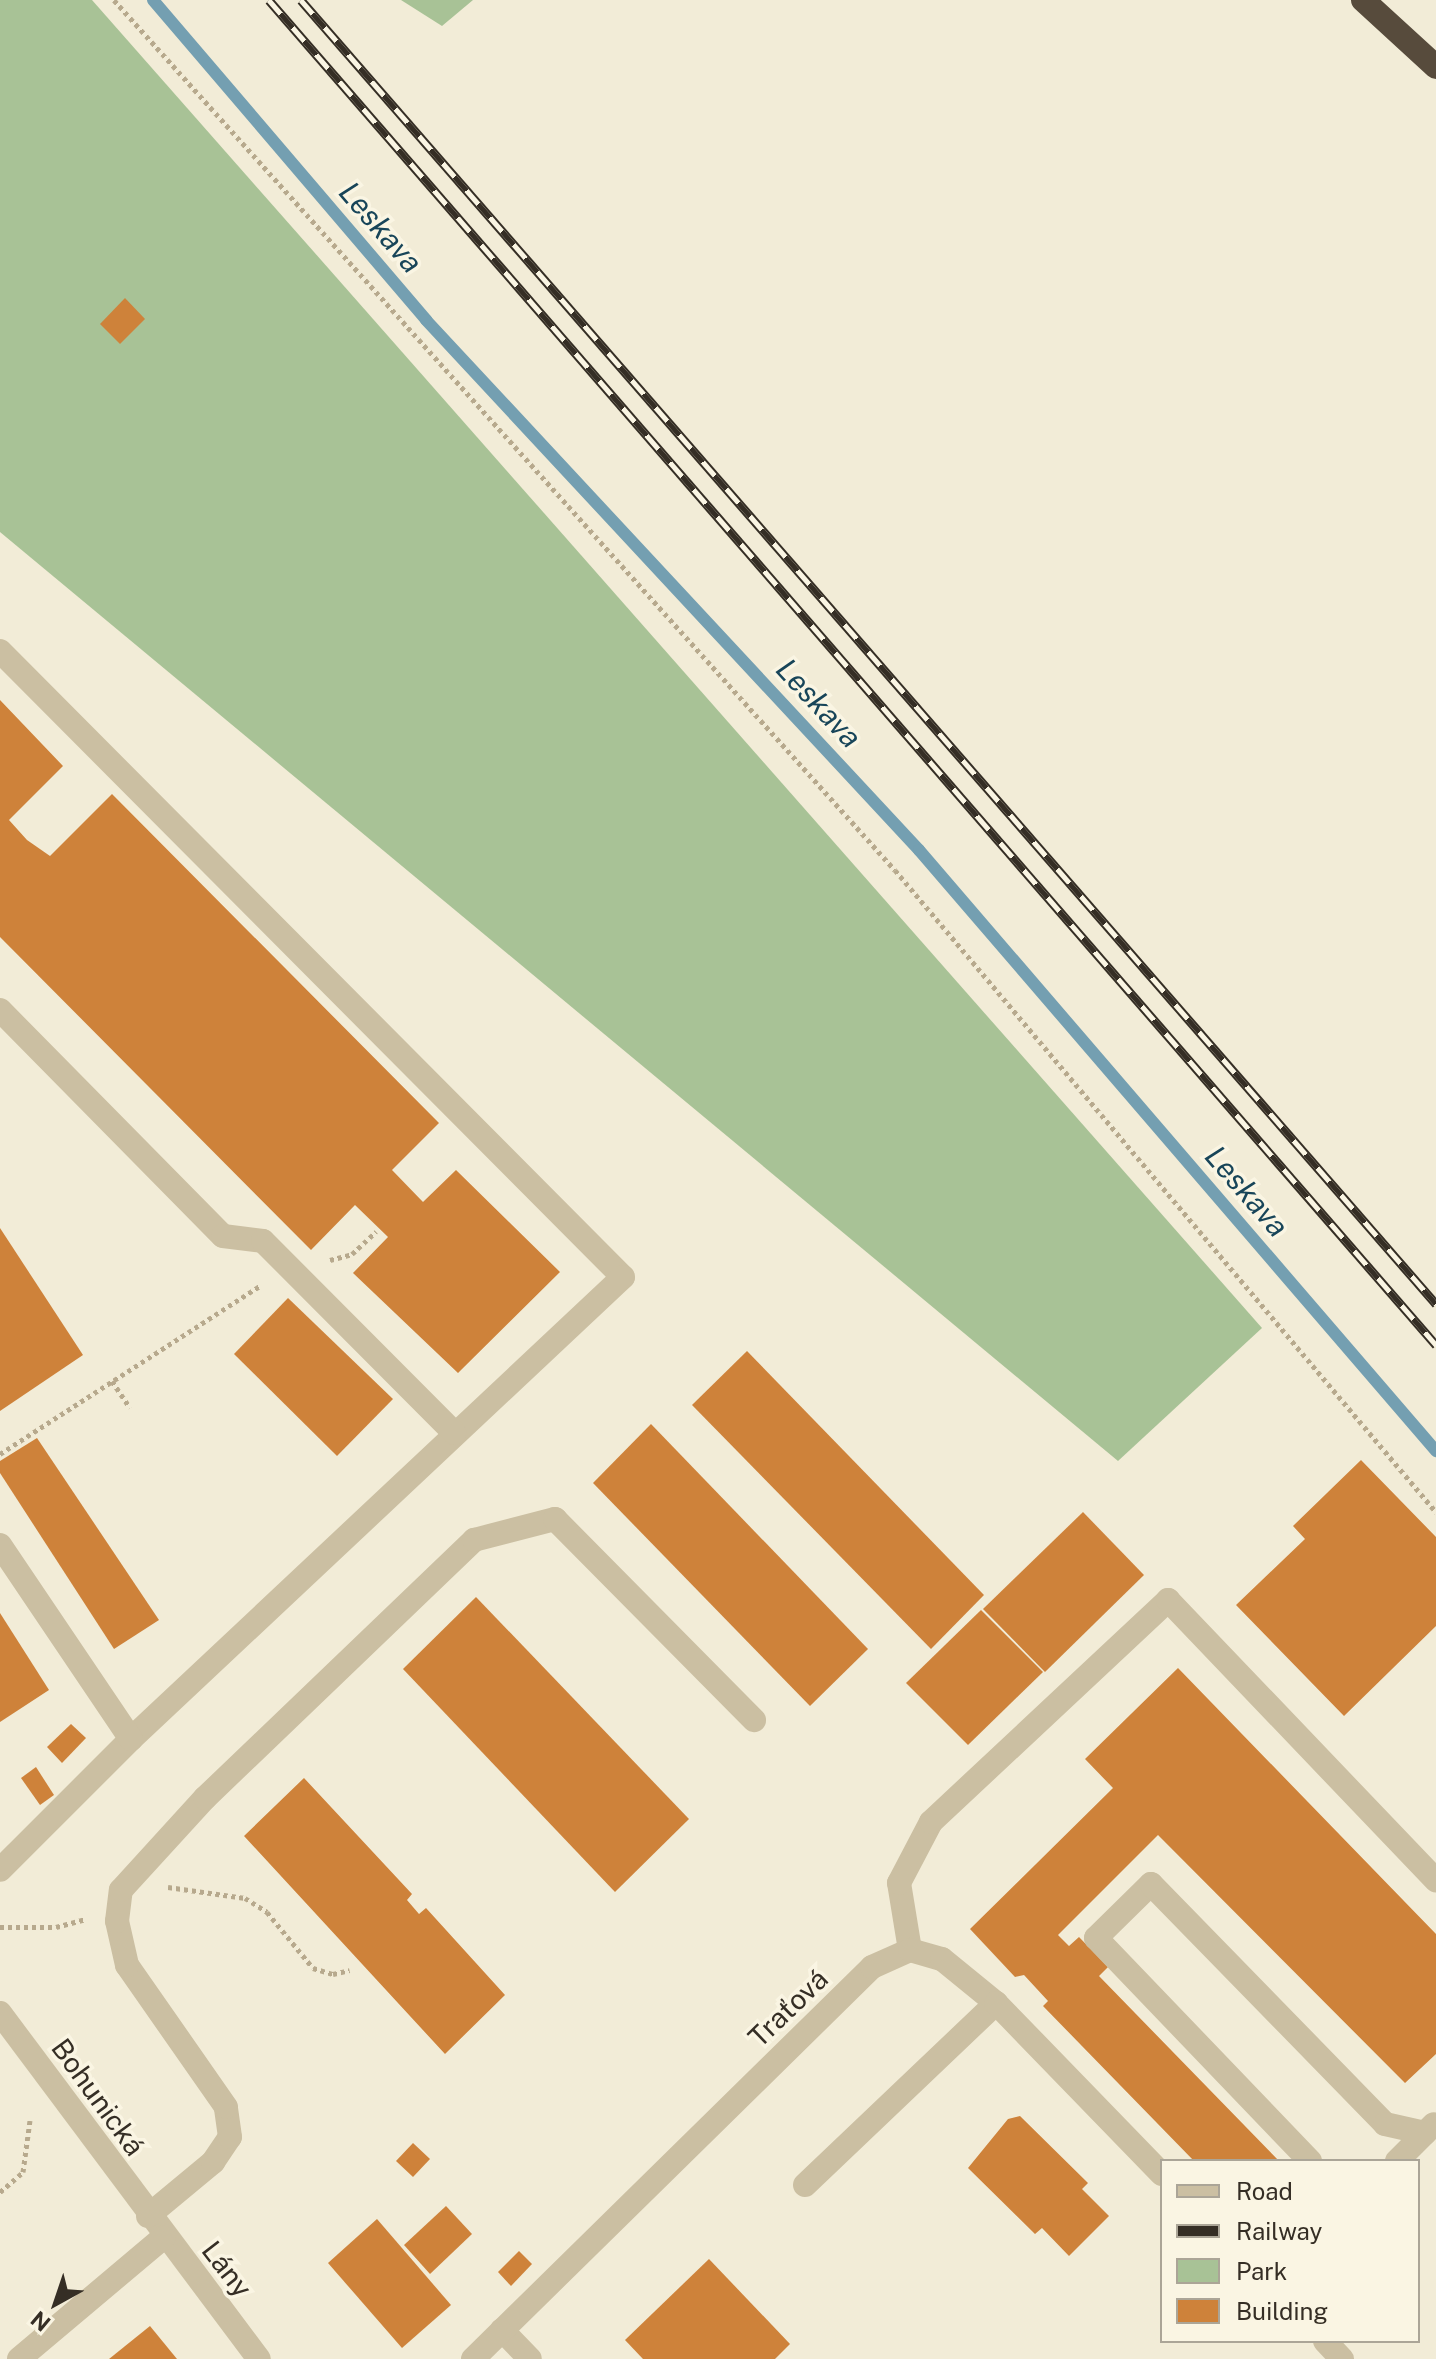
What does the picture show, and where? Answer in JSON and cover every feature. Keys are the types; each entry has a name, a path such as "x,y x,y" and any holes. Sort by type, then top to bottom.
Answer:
{"highway":[{"path":"1363,0 1436,67"},
{"path":"1388,0 1436,57"}],"street":[{"path":"0,651 623,1277 131,1739 0,1870"},
{"path":"0,1010 223,1236 263,1241 454,1433"},
{"path":"148,2216 213,2162 230,2137 226,2107 127,1965 117,1921 121,1890 205,1798 474,1540 555,1519 754,1720"},
{"path":"0,1545 131,1739"},
{"path":"1160,2172 996,2003 942,1959 910,1950 899,1883 931,1822 1168,1600 1436,1880"},
{"path":"1308,2159 1096,1938 1151,1884 1385,2124 1430,2127"},
{"name":"Traťová","path":"473,2359 872,1967 910,1950"},
{"path":"805,2185 996,2003"},
{"name":"Bohunická","path":"0,2013 148,2216"},
{"path":"1399,2159 1430,2127"},
{"name":"Lány","path":"148,2216 259,2359"},
{"path":"19,2359 164,2237"},
{"path":"502,2330 530,2359"},
{"path":"1327,2343 1342,2359"}],"path":[{"path":"114,0 895,870 1436,1512"},
{"path":"0,1454 274,1276 352,1254 376,1232"},
{"path":"112,1381 130,1408"},
{"path":"137,1872 152,1885 245,1898 267,1912 313,1968 333,1974 350,1970"},
{"path":"0,1927 56,1927"},
{"path":"0,2192 23,2172 30,2120"}],"green space":[{"path":"0,0 92,0 1262,1328 1118,1461 0,532"},
{"path":"401,0 473,0 442,26"}],"building":[{"path":"125,298 145,319 120,344 100,324"},
{"path":"0,700 63,766 9,820 27,840 50,856 112,794 439,1123 392,1170 423,1202 456,1170 560,1272 458,1373 353,1273 388,1237 355,1205 311,1250 0,937"},
{"path":"0,1228 83,1355 0,1411"},
{"path":"288,1298 393,1399 337,1456 234,1354"},
{"path":"747,1351 984,1595 931,1649 692,1405"},
{"path":"651,1424 868,1649 810,1706 593,1483"},
{"path":"37,1438 159,1620 114,1649 0,1473 0,1461"},
{"path":"1361,1460 1436,1537 1436,1626 1344,1716 1236,1605 1305,1539 1293,1526"},
{"path":"1083,1512 1144,1575 1045,1672 983,1609"},
{"path":"476,1597 689,1819 615,1892 403,1669"},
{"path":"981,1610 1043,1672 968,1745 906,1683"},
{"path":"0,1613 49,1690 0,1722"},
{"path":"1178,1668 1436,1934 1436,2054 1405,2083 1158,1835 1058,1935 1069,1946 1079,1937 1108,1967 1099,1976 1277,2159 1192,2159 1043,2006 1048,2001 1024,1975 1015,1977 970,1929 1113,1788 1085,1759"},
{"path":"71,1724 86,1738 62,1763 47,1747"},
{"path":"36,1767 54,1795 40,1805 21,1778"},
{"path":"304,1778 412,1894 407,1900 419,1914 426,1908 505,1995 445,2054 244,1836"},
{"path":"1020,2116 1088,2183 1082,2189 1109,2216 1069,2256 1042,2228 1035,2234 968,2168 1008,2119"},
{"path":"413,2143 430,2159 413,2177 396,2161"},
{"path":"446,2206 472,2234 430,2274 404,2245"},
{"path":"377,2219 451,2305 402,2348 328,2263"},
{"path":"519,2251 532,2264 511,2286 498,2272"},
{"path":"709,2259 790,2344 775,2359 643,2359 625,2340"},
{"path":"150,2326 177,2359 109,2359"}],"waterway":[{"name":"Leskava","path":"153,0 426,320 919,850 1436,1451"}],"railway":[{"path":"269,0 1436,1345"},
{"path":"301,0 1436,1304"}]}
